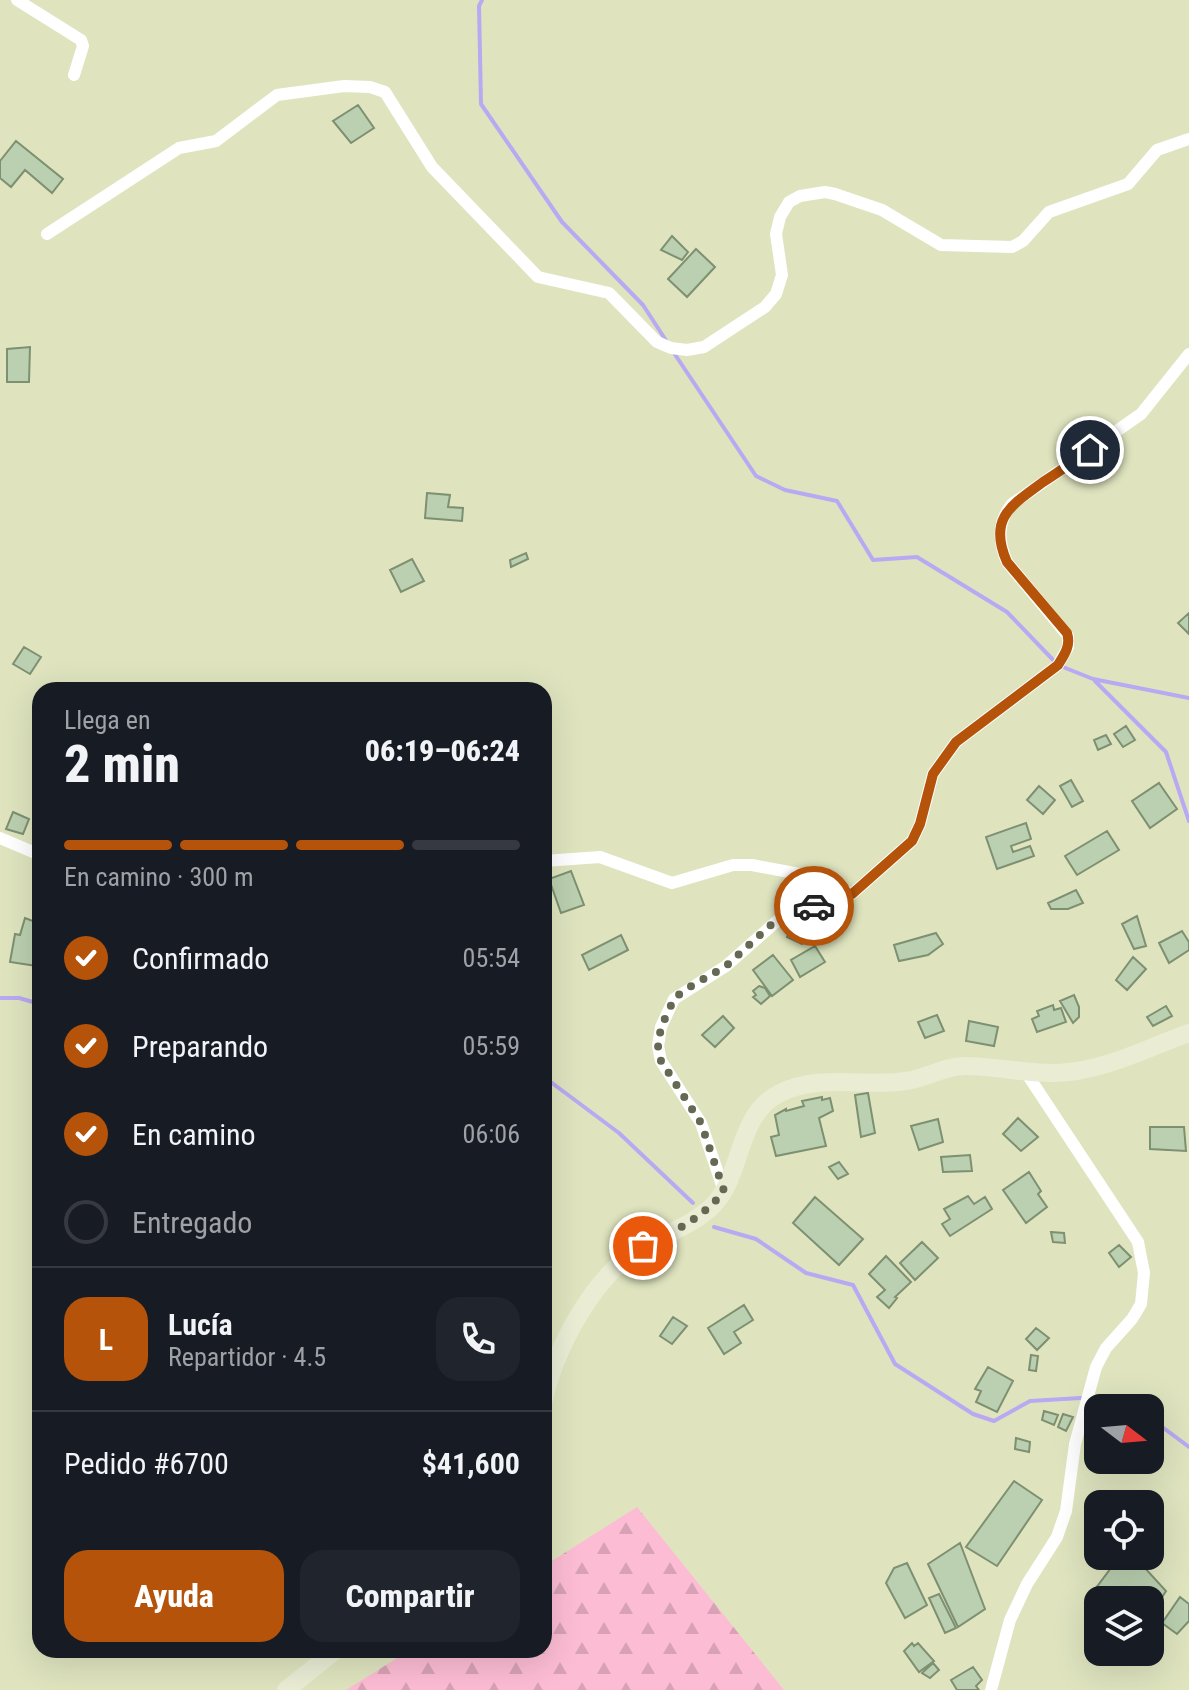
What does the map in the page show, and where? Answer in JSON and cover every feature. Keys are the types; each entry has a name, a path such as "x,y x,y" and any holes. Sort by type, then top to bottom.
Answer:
{"main road":[{"path":"552,1374 577,1320 606,1277 643,1246 688,1224 710,1209 724,1191 748,1125 762,1108 780,1094 830,1081 913,1080 960,1066 1066,1073 1189,1033"},
{"path":"286,1690 326,1658"}],"street":[{"path":"17,0 81,40 83,46 74,75"},
{"path":"47,234 179,148 216,141 277,95 344,86 379,88 385,92 432,167 538,277 609,293 657,342 687,350 704,347 765,307 776,294 782,275 776,234 780,217 789,202 800,196 825,192 882,210 941,245 1012,247 1023,241 1049,212 1128,184 1157,150 1189,139"},
{"path":"724,1191 701,1123 661,1061 658,1046 665,1014 674,999 726,966 772,924 801,910 852,894 912,841 920,824 933,774 956,742 1058,665 1068,647 1067,633 1007,562 1001,549 1000,527 1007,510 1141,414 1189,354"},
{"path":"0,838 32,852"},
{"path":"552,860 600,857 672,883 733,865 752,865 810,876 852,894"},
{"path":"991,1690 1010,1620 1027,1584 1057,1537 1066,1511 1075,1444 1096,1367 1106,1348 1141,1304 1144,1273 1138,1242 1025,1071"}],"green space":[{"path":"637,1507 784,1690 346,1690 397,1658 552,1658 552,1561"}],"building":[{"path":"358,105 374,128 351,143 333,121"},
{"path":"16,141 63,179 52,193 25,170 11,187 0,178 0,161"},
{"path":"672,236 688,252 682,260 661,250"},
{"path":"696,249 715,267 687,297 668,279"},
{"path":"30,347 29,382 7,382 7,349"},
{"path":"427,493 450,495 448,507 463,508 462,521 425,518"},
{"path":"526,553 528,559 511,567 510,560"},
{"path":"412,559 424,581 401,592 390,570"},
{"path":"1189,613 1189,634 1178,623"},
{"path":"24,647 41,657 30,674 13,664"},
{"path":"1126,726 1135,740 1123,747 1114,734"},
{"path":"1106,735 1111,744 1098,750 1094,740"},
{"path":"1071,780 1083,801 1072,807 1060,786"},
{"path":"1159,783 1177,809 1150,828 1132,801"},
{"path":"1039,786 1055,800 1043,814 1027,800"},
{"path":"13,812 29,819 23,834 6,829"},
{"path":"1026,823 1031,839 1011,846 1013,852 1030,846 1034,856 997,869 986,837"},
{"path":"1107,831 1119,850 1077,875 1065,856"},
{"path":"571,871 584,905 561,913 552,878"},
{"path":"1076,890 1083,903 1068,909 1051,909 1048,903"},
{"path":"1137,916 1146,946 1134,949 1122,924"},
{"path":"25,918 32,921 32,965 10,962 15,934 20,935"},
{"path":"793,925 809,932 802,944 787,937"},
{"path":"1182,931 1189,942 1189,950 1169,963 1159,943"},
{"path":"936,933 943,944 928,955 899,961 894,945"},
{"path":"621,935 628,950 589,970 582,955"},
{"path":"815,946 825,962 800,977 791,960"},
{"path":"773,955 793,980 772,996 753,970"},
{"path":"1133,957 1146,969 1127,990 1116,980"},
{"path":"759,986 765,988 770,996 761,1004 753,997 756,995 753,991"},
{"path":"1074,995 1079,1017 1073,1023 1060,1001"},
{"path":"1053,1005 1054,1010 1061,1008 1066,1022 1037,1032 1032,1019 1039,1016 1037,1011"},
{"path":"1166,1006 1172,1016 1153,1026 1147,1017"},
{"path":"937,1015 944,1031 925,1038 918,1022"},
{"path":"723,1016 734,1028 715,1047 702,1035"},
{"path":"969,1021 998,1027 994,1046 966,1041"},
{"path":"868,1093 875,1133 861,1137 855,1095"},
{"path":"822,1097 822,1100 830,1098 833,1111 819,1118 826,1146 776,1156 771,1137 779,1135 775,1115 786,1109 804,1106 802,1101"},
{"path":"1018,1118 1038,1137 1021,1151 1003,1134"},
{"path":"938,1119 943,1142 919,1150 911,1126"},
{"path":"1150,1127 1184,1127 1186,1151 1150,1149"},
{"path":"970,1155 972,1171 943,1172 941,1157"},
{"path":"839,1162 848,1174 838,1179 829,1167"},
{"path":"1029,1172 1047,1207 1026,1223 1003,1190"},
{"path":"968,1196 974,1204 985,1197 992,1209 950,1236 942,1224 950,1219 944,1209"},
{"path":"815,1197 863,1239 839,1265 793,1223"},
{"path":"1051,1232 1064,1233 1065,1243 1053,1242"},
{"path":"922,1242 938,1258 915,1280 900,1263"},
{"path":"1119,1245 1131,1257 1119,1267 1109,1253"},
{"path":"886,1256 911,1282 895,1297 889,1308 877,1297 885,1290 869,1274"},
{"path":"744,1305 753,1320 734,1332 741,1343 724,1354 708,1328"},
{"path":"673,1317 687,1326 672,1344 660,1336"},
{"path":"1036,1328 1049,1338 1037,1350 1026,1339"},
{"path":"1031,1355 1038,1356 1036,1371 1029,1370"},
{"path":"988,1367 1013,1381 997,1412 976,1402 981,1391 975,1389"},
{"path":"1044,1411 1058,1415 1054,1425 1042,1420"},
{"path":"1063,1414 1073,1417 1066,1431 1058,1427"},
{"path":"1016,1438 1030,1442 1029,1452 1015,1449"},
{"path":"1014,1481 1042,1500 997,1566 966,1547"},
{"path":"960,1543 985,1609 958,1627 928,1564"},
{"path":"907,1563 927,1605 905,1618 886,1583 894,1568"},
{"path":"1110,1570 1147,1570 1161,1586 1098,1586"},
{"path":"939,1594 956,1628 945,1633 929,1598"},
{"path":"1180,1597 1189,1604 1189,1621 1177,1634 1164,1624"},
{"path":"912,1643 914,1646 918,1643 934,1661 919,1672 904,1651"},
{"path":"933,1663 939,1670 930,1678 922,1673"},
{"path":"973,1667 982,1680 976,1686 979,1690 957,1690 951,1680"}],"waterway":[{"path":"482,0 479,6 481,104 562,222 643,305 667,342"},
{"path":"674,353 756,476 785,490 837,501 873,560 917,557 1007,612 1058,665 1093,679 1189,698"},
{"path":"1095,681 1166,752 1189,821"},
{"path":"0,998 32,1002"},
{"path":"552,1083 619,1133 693,1203"},
{"path":"714,1227 756,1239 806,1273 853,1285 895,1364 973,1414 994,1421 1030,1401 1081,1398"},
{"path":"1164,1428 1189,1447"}],"way so far":[{"path":"643,1246 688,1224 710,1209 724,1191 697,1114 661,1061 658,1046 665,1014 683,991 726,966 772,924 814,906"}],"route":[{"path":"814,906 852,894 912,841 920,824 933,774 943,757 968,730 1058,665 1068,647 1067,633 1007,562 1001,549 1000,527 1012,504 1090,450"}]}
